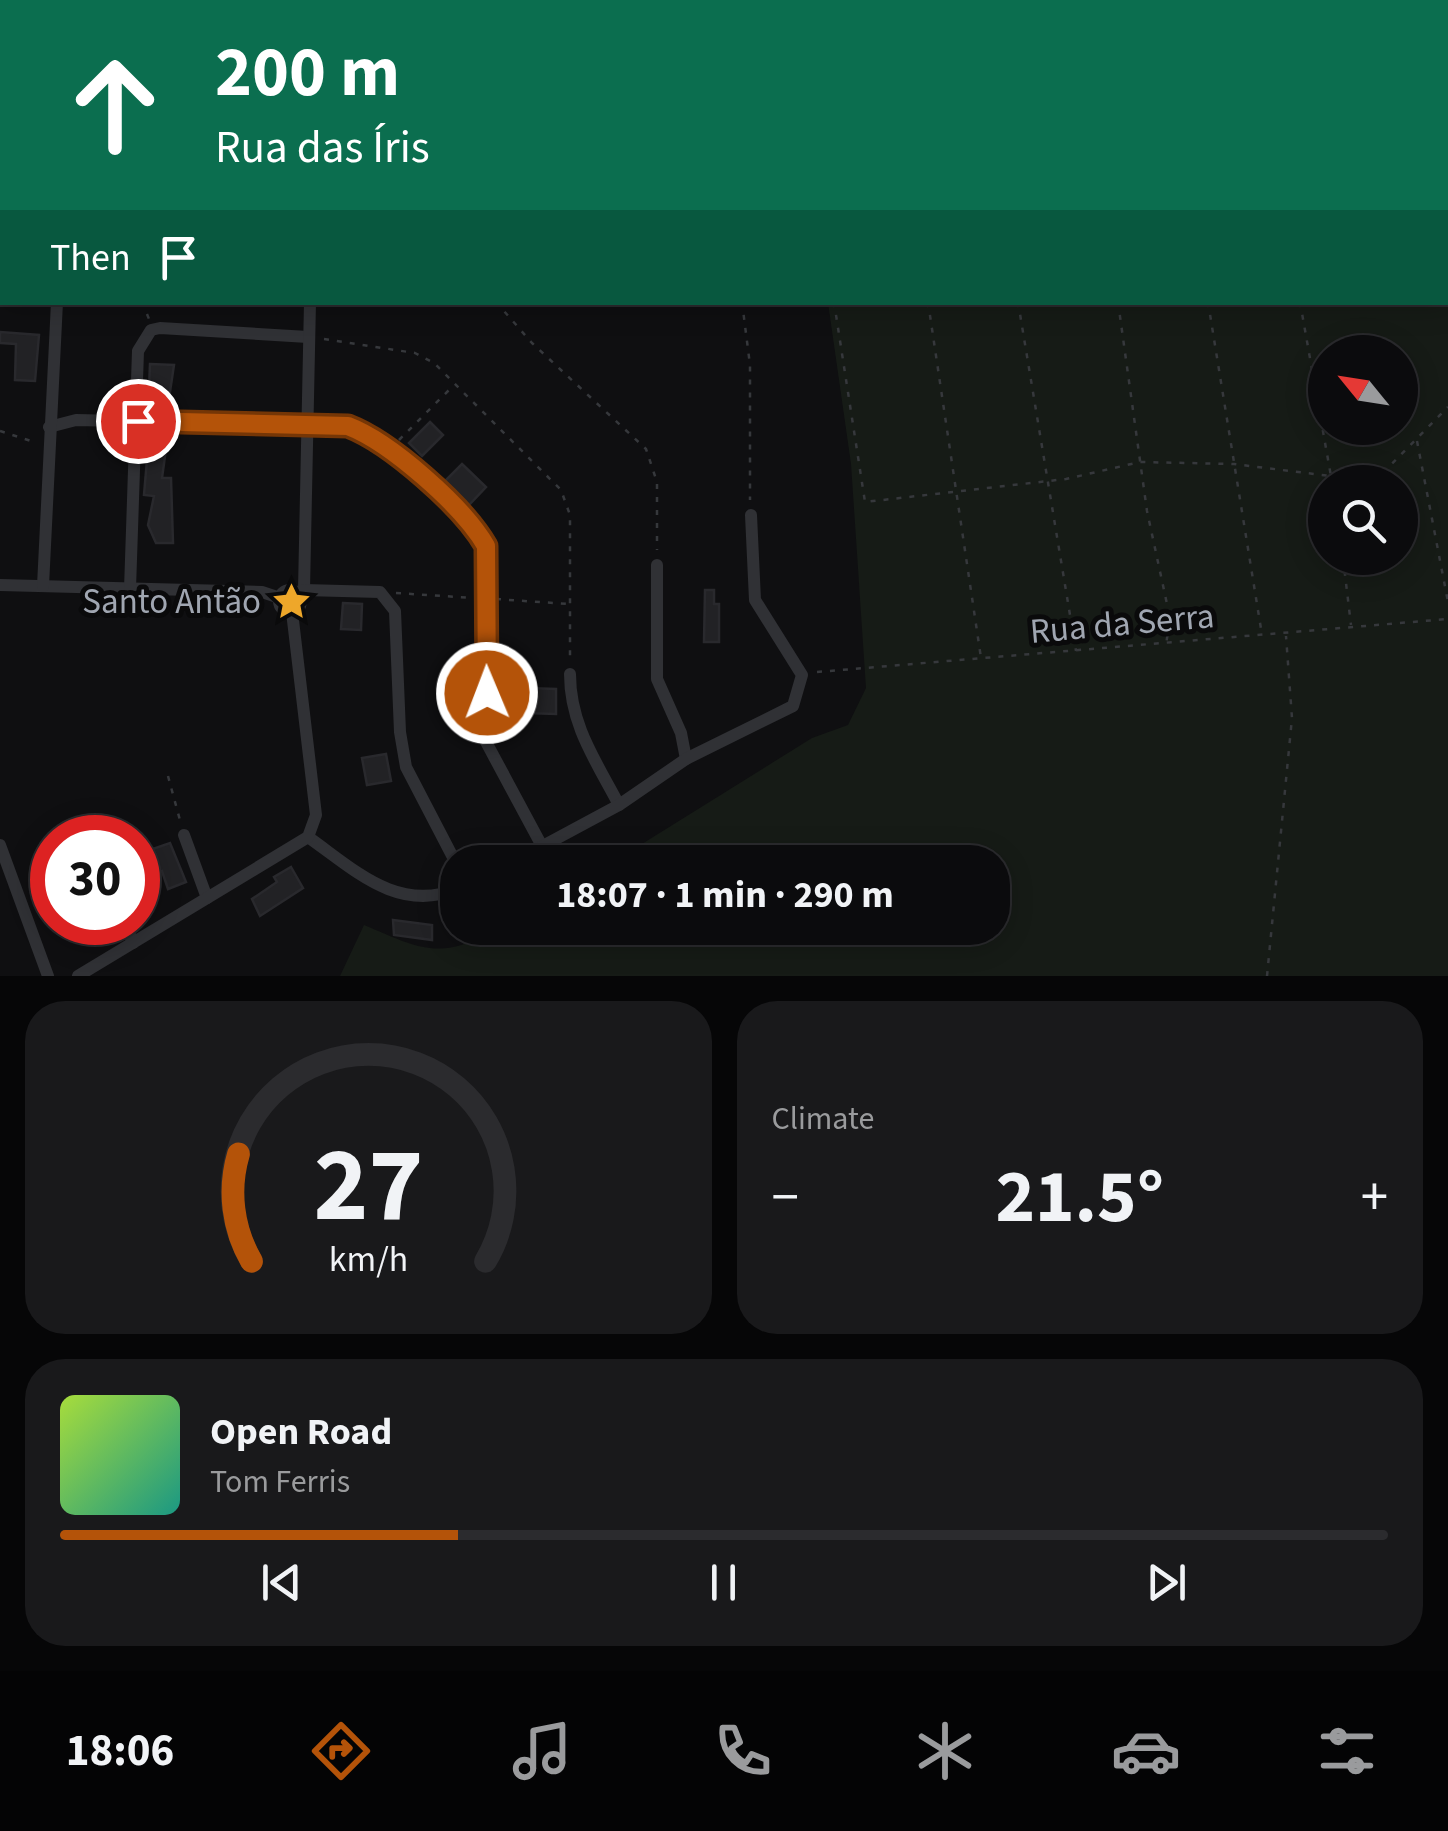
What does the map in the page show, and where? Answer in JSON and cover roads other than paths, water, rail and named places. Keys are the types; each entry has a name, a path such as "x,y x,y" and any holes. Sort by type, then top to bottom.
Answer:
{"street":[{"path":"43,586 56,305"},
{"path":"280,598 285,611 292,612 298,609 302,593 310,305"},
{"path":"130,589 138,351 150,330 308,337"},
{"path":"49,428 76,420 348,426 390,448 486,546 490,662 485,740 541,845"},
{"path":"548,845 619,805 686,759 793,706 802,679 756,600 750,515"},
{"path":"657,565 657,679 681,733 686,759"},
{"path":"0,586 262,592 280,598"},
{"path":"280,598 289,590 380,592 395,611 400,732 406,767 447,845"},
{"path":"160,926 308,837 316,815 292,612"},
{"path":"570,674 570,705 577,726 619,805"},
{"path":"184,835 206,898"},
{"path":"308,837 390,891 419,898 440,893"},
{"path":"0,846 48,976"},
{"path":"78,976 130,945"}],"place":[{"name":"Santo Antão","path":"291,601"}]}
